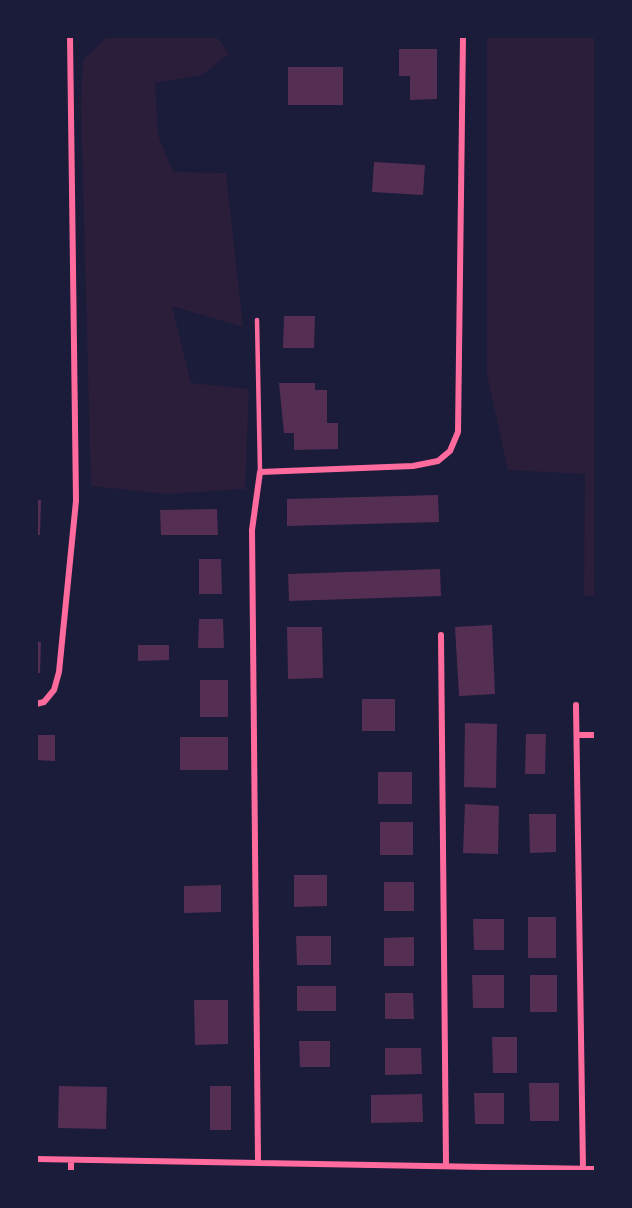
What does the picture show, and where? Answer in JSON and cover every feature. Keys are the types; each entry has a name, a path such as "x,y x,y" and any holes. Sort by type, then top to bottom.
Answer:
{"street":[{"path":"36,704 44,702 54,690 60,672 76,501 70,36"},
{"path":"258,1161 252,530 261,472 413,466 438,461 450,451 458,432 463,36"},
{"path":"441,635 446,1165"},
{"path":"576,705 584,1169"},
{"path":"577,735 596,735"},
{"path":"36,1159 258,1161 596,1170"},
{"path":"71,1160 71,1172"},
{"path":"293,1172 294,1162"}],"lane":[{"path":"257,320 261,472"}],"shaded area":[{"path":"216,36 229,54 202,75 155,83 158,135 173,172 226,173 243,327 172,306 191,383 249,389 245,489 167,494 91,486 81,104 83,60 106,38"},
{"path":"487,36 596,36 596,597 584,595 585,474 508,470 487,375"}],"building":[{"path":"399,49 437,49 437,99 410,100 410,76 399,76"},
{"path":"288,67 343,67 343,105 288,105"},
{"path":"374,162 425,165 423,195 372,192"},
{"path":"284,316 315,316 314,348 283,348"},
{"path":"279,383 315,383 315,390 327,390 327,423 338,423 338,449 294,450 294,433 284,433"},
{"path":"438,495 439,522 287,526 287,499"},
{"path":"36,500 41,500 40,535 36,535"},
{"path":"217,509 218,535 161,535 160,510"},
{"path":"199,559 221,559 222,594 199,594"},
{"path":"440,569 441,596 289,601 288,574"},
{"path":"199,619 223,619 224,648 198,648"},
{"path":"492,625 495,694 459,696 455,627"},
{"path":"287,627 322,627 323,678 288,679"},
{"path":"36,642 41,642 40,673 36,673"},
{"path":"138,645 169,645 169,660 138,661"},
{"path":"200,680 228,680 228,717 200,717"},
{"path":"362,699 395,699 395,731 362,731"},
{"path":"465,723 497,724 496,788 464,787"},
{"path":"526,734 546,734 545,774 525,774"},
{"path":"36,735 55,735 55,761 36,760"},
{"path":"180,737 228,737 228,770 180,770"},
{"path":"378,772 412,772 412,804 378,804"},
{"path":"465,804 499,806 498,854 463,853"},
{"path":"529,814 556,814 556,852 530,853"},
{"path":"380,822 413,822 413,855 380,855"},
{"path":"294,875 327,875 327,906 294,907"},
{"path":"384,882 414,882 414,911 384,911"},
{"path":"221,885 221,912 184,913 184,886"},
{"path":"528,917 556,917 556,958 528,958"},
{"path":"473,919 504,919 504,950 474,950"},
{"path":"296,936 331,936 331,965 297,965"},
{"path":"414,937 414,966 384,966 384,938"},
{"path":"472,975 504,975 504,1008 473,1008"},
{"path":"530,975 557,975 557,1012 530,1012"},
{"path":"297,986 336,986 336,1011 297,1011"},
{"path":"385,993 413,993 414,1019 385,1019"},
{"path":"194,1000 228,1000 228,1044 195,1045"},
{"path":"492,1037 517,1037 517,1073 493,1073"},
{"path":"299,1041 330,1041 330,1067 300,1067"},
{"path":"385,1048 421,1048 422,1074 385,1075"},
{"path":"529,1083 559,1083 559,1121 530,1121"},
{"path":"59,1086 107,1087 106,1129 58,1128"},
{"path":"210,1086 231,1086 231,1130 210,1130"},
{"path":"474,1093 504,1093 504,1124 475,1124"},
{"path":"422,1094 423,1122 371,1123 371,1095"}]}
